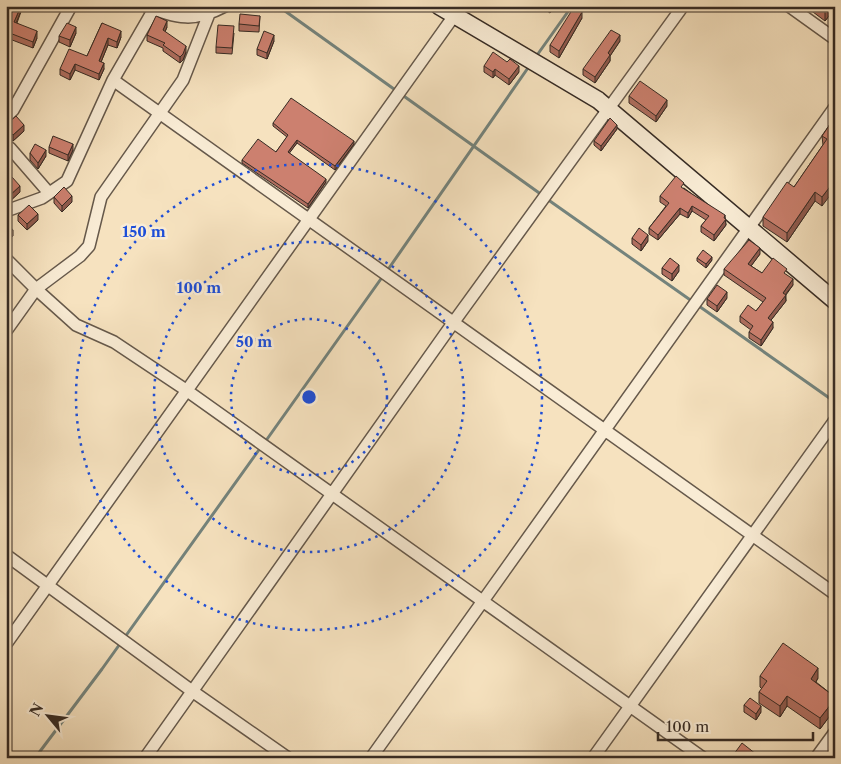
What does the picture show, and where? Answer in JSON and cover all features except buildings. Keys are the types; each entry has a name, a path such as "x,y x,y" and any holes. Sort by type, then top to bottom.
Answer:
{"street":[{"path":"6,117 13,110 71,6"},
{"path":"6,211 49,193 67,181 113,80 150,8 174,17 189,18 209,14 225,6"},
{"path":"439,6 458,11 579,86 609,109 749,230 835,301"},
{"path":"145,758 453,323 684,6"},
{"path":"789,6 835,39"},
{"path":"6,644 458,11"},
{"path":"6,331 36,290 80,256 89,246 101,197 184,80 209,14"},
{"path":"113,80 310,218 453,323 835,594"},
{"path":"372,758 835,108"},
{"path":"6,148 10,148 49,193"},
{"path":"6,259 36,290 76,325 114,342 186,390 703,758"},
{"path":"593,758 835,420"},
{"path":"6,555 192,691 288,758"},
{"path":"816,758 835,732"}],"waterway":[{"path":"278,6 542,195"},
{"path":"535,58 572,6"},
{"path":"387,271 530,65"},
{"path":"547,199 835,402"},
{"path":"265,442 383,276"},
{"path":"35,758 102,669 261,447"}]}
